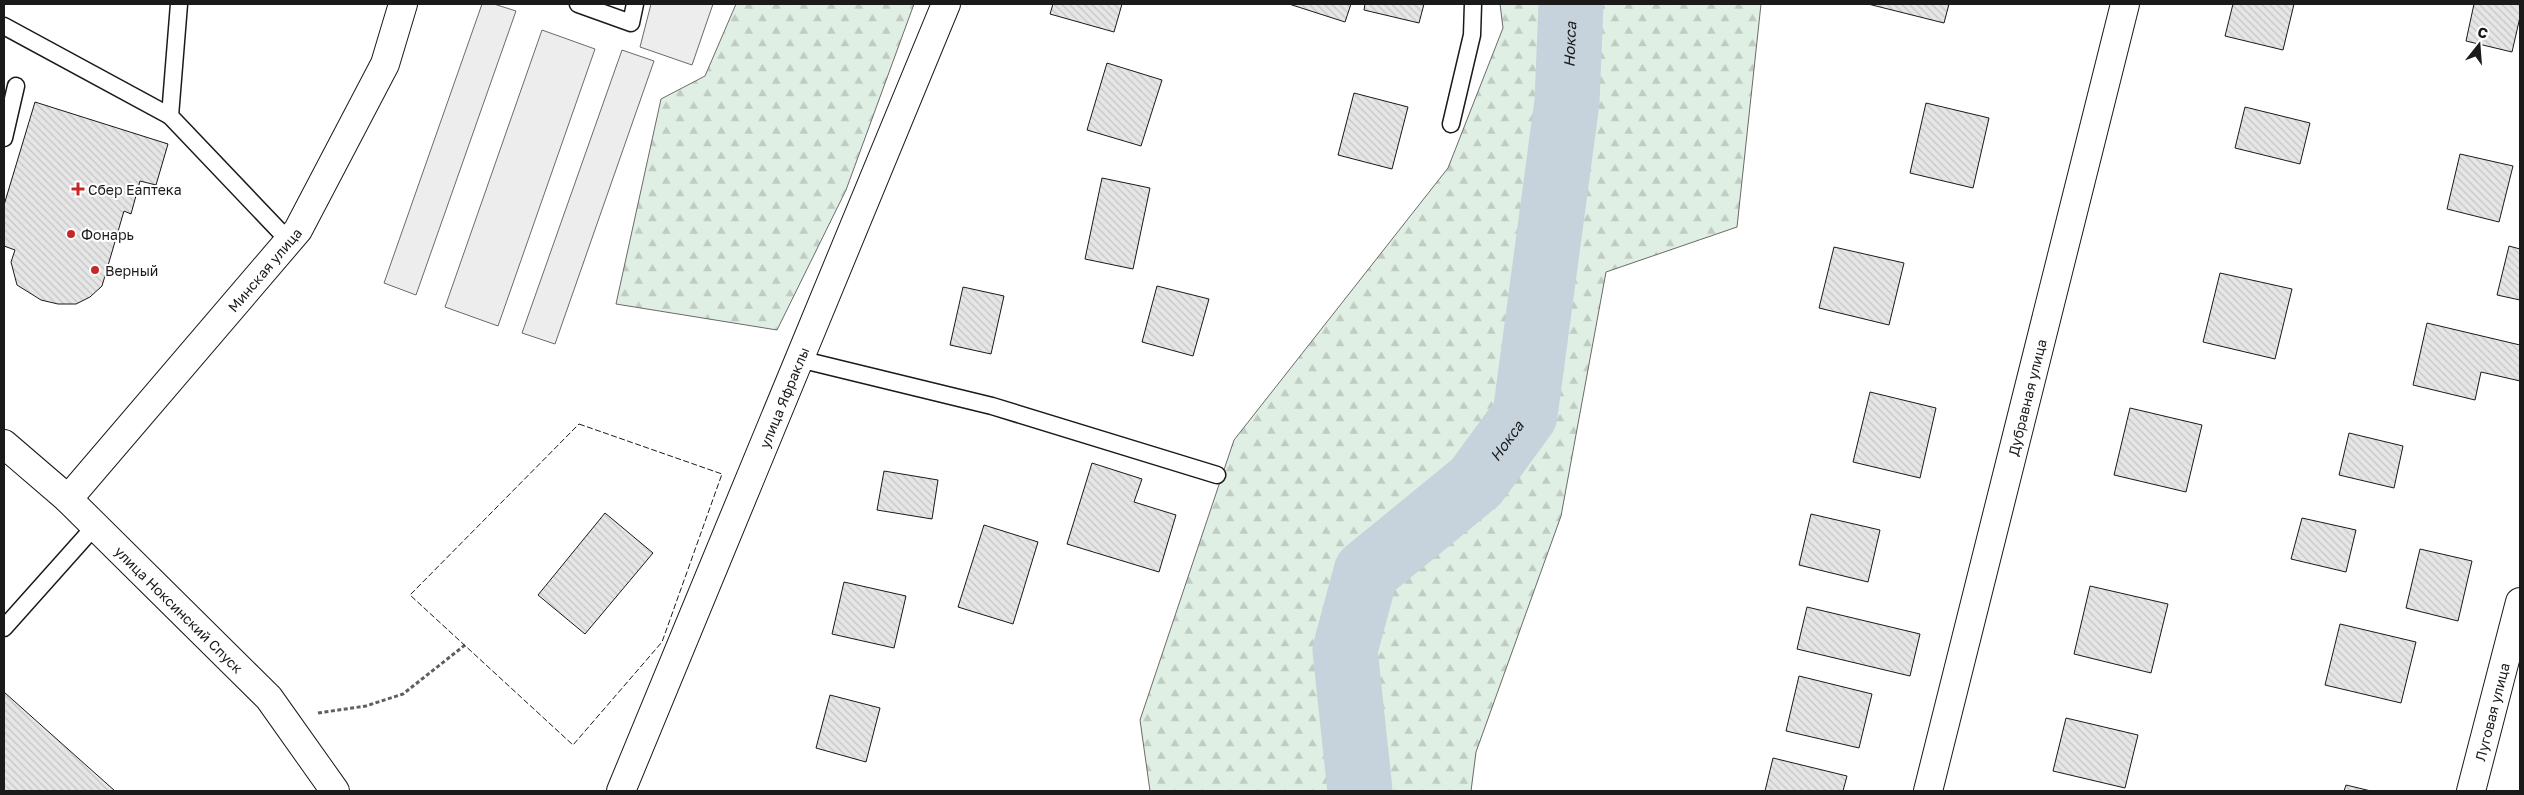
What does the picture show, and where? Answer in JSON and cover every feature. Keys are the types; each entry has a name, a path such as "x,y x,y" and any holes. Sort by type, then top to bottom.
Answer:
{"street":[{"name":"Минская улица","path":"68,499 298,230 385,64 403,4"},
{"name":"улица Яфраклы","path":"621,791 946,4"},
{"name":"Дубравная улица","path":"1928,791 2125,4"},
{"name":"улица Ноксинский Спуск","path":"4,444 68,499 269,698 335,791"},
{"name":"Луговая улица","path":"2471,791 2520,602"}],"lane":[{"path":"170,116 180,4"},
{"path":"578,4 631,23 635,4"},
{"path":"1451,124 1472,35 1473,4"},
{"path":"4,26 170,116 288,241"},
{"path":"4,138 16,86"},
{"path":"799,359 992,406 1217,475"},
{"path":"4,628 95,526"}],"path":[{"path":"283,718 366,706 403,694 465,645"}],"green space":[{"path":"736,4 914,4 846,190 777,330 616,304 661,99 705,76"},
{"path":"1500,4 1761,4 1737,227 1606,272 1561,516 1476,752 1471,791 1150,791 1140,720 1234,440 1448,168 1503,28"}],"shaded area":[{"path":"482,4 494,4 516,11 416,295 384,283"},
{"path":"651,4 713,4 692,65 640,47"},
{"path":"542,30 595,49 498,326 445,307"},
{"path":"622,50 654,61 555,344 522,333"}],"building":[{"path":"1053,4 1122,4 1114,32 1050,14"},
{"path":"1289,4 1351,4 1345,22"},
{"path":"1365,4 1424,4 1419,23 1364,10"},
{"path":"1868,4 1949,4 1944,23"},
{"path":"2233,4 2294,4 2283,50 2225,36"},
{"path":"2474,4 2520,4 2520,17 2512,52 2466,41"},
{"path":"1107,63 1162,80 1141,146 1087,130"},
{"path":"1354,93 1408,107 1392,169 1338,155"},
{"path":"35,102 168,144 156,185 140,181 131,214 124,211 102,286 90,297 76,304 58,304 41,300 17,285 11,262 15,250 4,246 4,205"},
{"path":"1926,103 1989,118 1973,188 1910,173"},
{"path":"2245,107 2310,123 2300,164 2235,148"},
{"path":"2460,154 2513,166 2499,222 2447,209"},
{"path":"1102,178 1150,188 1133,269 1085,259"},
{"path":"2509,246 2520,249 2520,300 2497,295"},
{"path":"1834,247 1904,263 1889,325 1819,308"},
{"path":"2220,273 2292,289 2275,359 2203,342"},
{"path":"1157,286 1209,299 1193,356 1142,342"},
{"path":"963,287 1004,296 991,354 950,345"},
{"path":"2427,323 2520,345 2520,381 2481,372 2475,400 2413,385"},
{"path":"1870,392 1936,408 1920,478 1853,462"},
{"path":"2130,408 2202,425 2186,492 2114,475"},
{"path":"2349,433 2403,446 2394,488 2339,475"},
{"path":"1092,463 1142,479 1134,502 1176,515 1159,572 1067,544"},
{"path":"884,471 938,480 932,519 877,510"},
{"path":"605,513 653,553 585,634 538,595"},
{"path":"1811,514 1880,530 1868,582 1799,565"},
{"path":"2302,518 2356,530 2346,572 2291,559"},
{"path":"984,525 1038,542 1013,624 958,607"},
{"path":"2420,549 2472,561 2458,621 2406,608"},
{"path":"844,582 906,596 894,648 832,634"},
{"path":"2090,586 2168,604 2151,673 2074,654"},
{"path":"1807,607 1920,634 1910,676 1797,649"},
{"path":"2340,624 2416,642 2401,703 2325,685"},
{"path":"1799,676 1872,694 1859,748 1786,731"},
{"path":"4,692 115,791 4,791"},
{"path":"830,695 880,708 866,762 816,748"},
{"path":"2066,718 2138,735 2125,788 2053,771"},
{"path":"1773,758 1847,776 1843,791 1765,791"},
{"path":"2346,785 2371,791 2344,791"}],"waterway":[{"name":"Нокса","path":"1360,791 1345,650 1366,572 1476,482 1525,415 1567,102 1571,4"}],"fence":[{"path":"579,424 722,474 662,642 573,745 410,595 579,424"}],"place":[{"name":"Сбер Еаптека","path":"78,189"},
{"name":"Фонарь","path":"71,234"},
{"name":"Верный","path":"95,270"}]}
